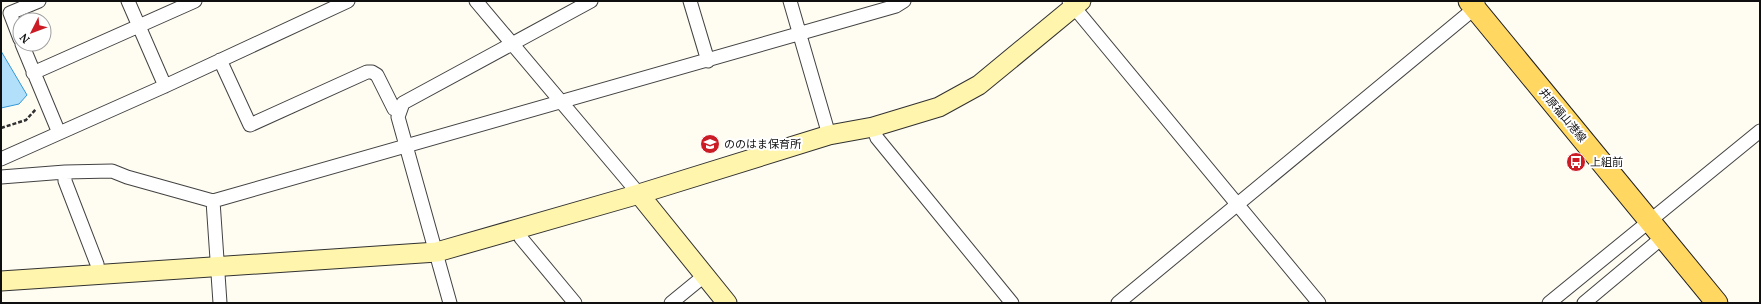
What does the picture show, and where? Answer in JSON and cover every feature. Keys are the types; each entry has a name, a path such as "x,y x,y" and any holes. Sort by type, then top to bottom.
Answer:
{"main road":[{"name":"井原福山港線","path":"1474,3 1717,303"}],"street":[{"path":"12,12 39,1"},
{"path":"128,1 165,86"},
{"path":"33,73 195,1"},
{"path":"1,159 165,86 348,1"},
{"path":"476,1 639,194 727,303"},
{"path":"450,303 437,252 398,117 399,111 403,103 591,1"},
{"path":"690,1 708,61"},
{"path":"790,1 829,135"},
{"path":"1,177 65,172 112,171 127,177 213,201 561,101 708,61 896,6 904,1"},
{"path":"1,280 437,252 639,194 829,135 873,127 939,107 979,85 1075,3 1319,303"},
{"path":"1118,303 1474,3"},
{"path":"25,52 43,97 60,133"},
{"path":"220,60 250,125 368,72 372,72 377,75 394,108 399,111"},
{"path":"873,127 877,138 1012,303"},
{"path":"1549,303 1760,131"},
{"path":"65,172 65,181 97,264 98,273"},
{"path":"213,201 220,303"},
{"path":"518,228 521,238 575,303"},
{"path":"1584,303 1663,237"},
{"path":"671,303 704,276"}],"path":[{"path":"1,128 26,120 38,106 43,97"}],"water":[{"path":"1,51 27,95 19,104 1,108"}],"place":[{"name":"ののはま保育所","path":"710,144"},
{"name":"上組前","path":"1576,162"}]}
